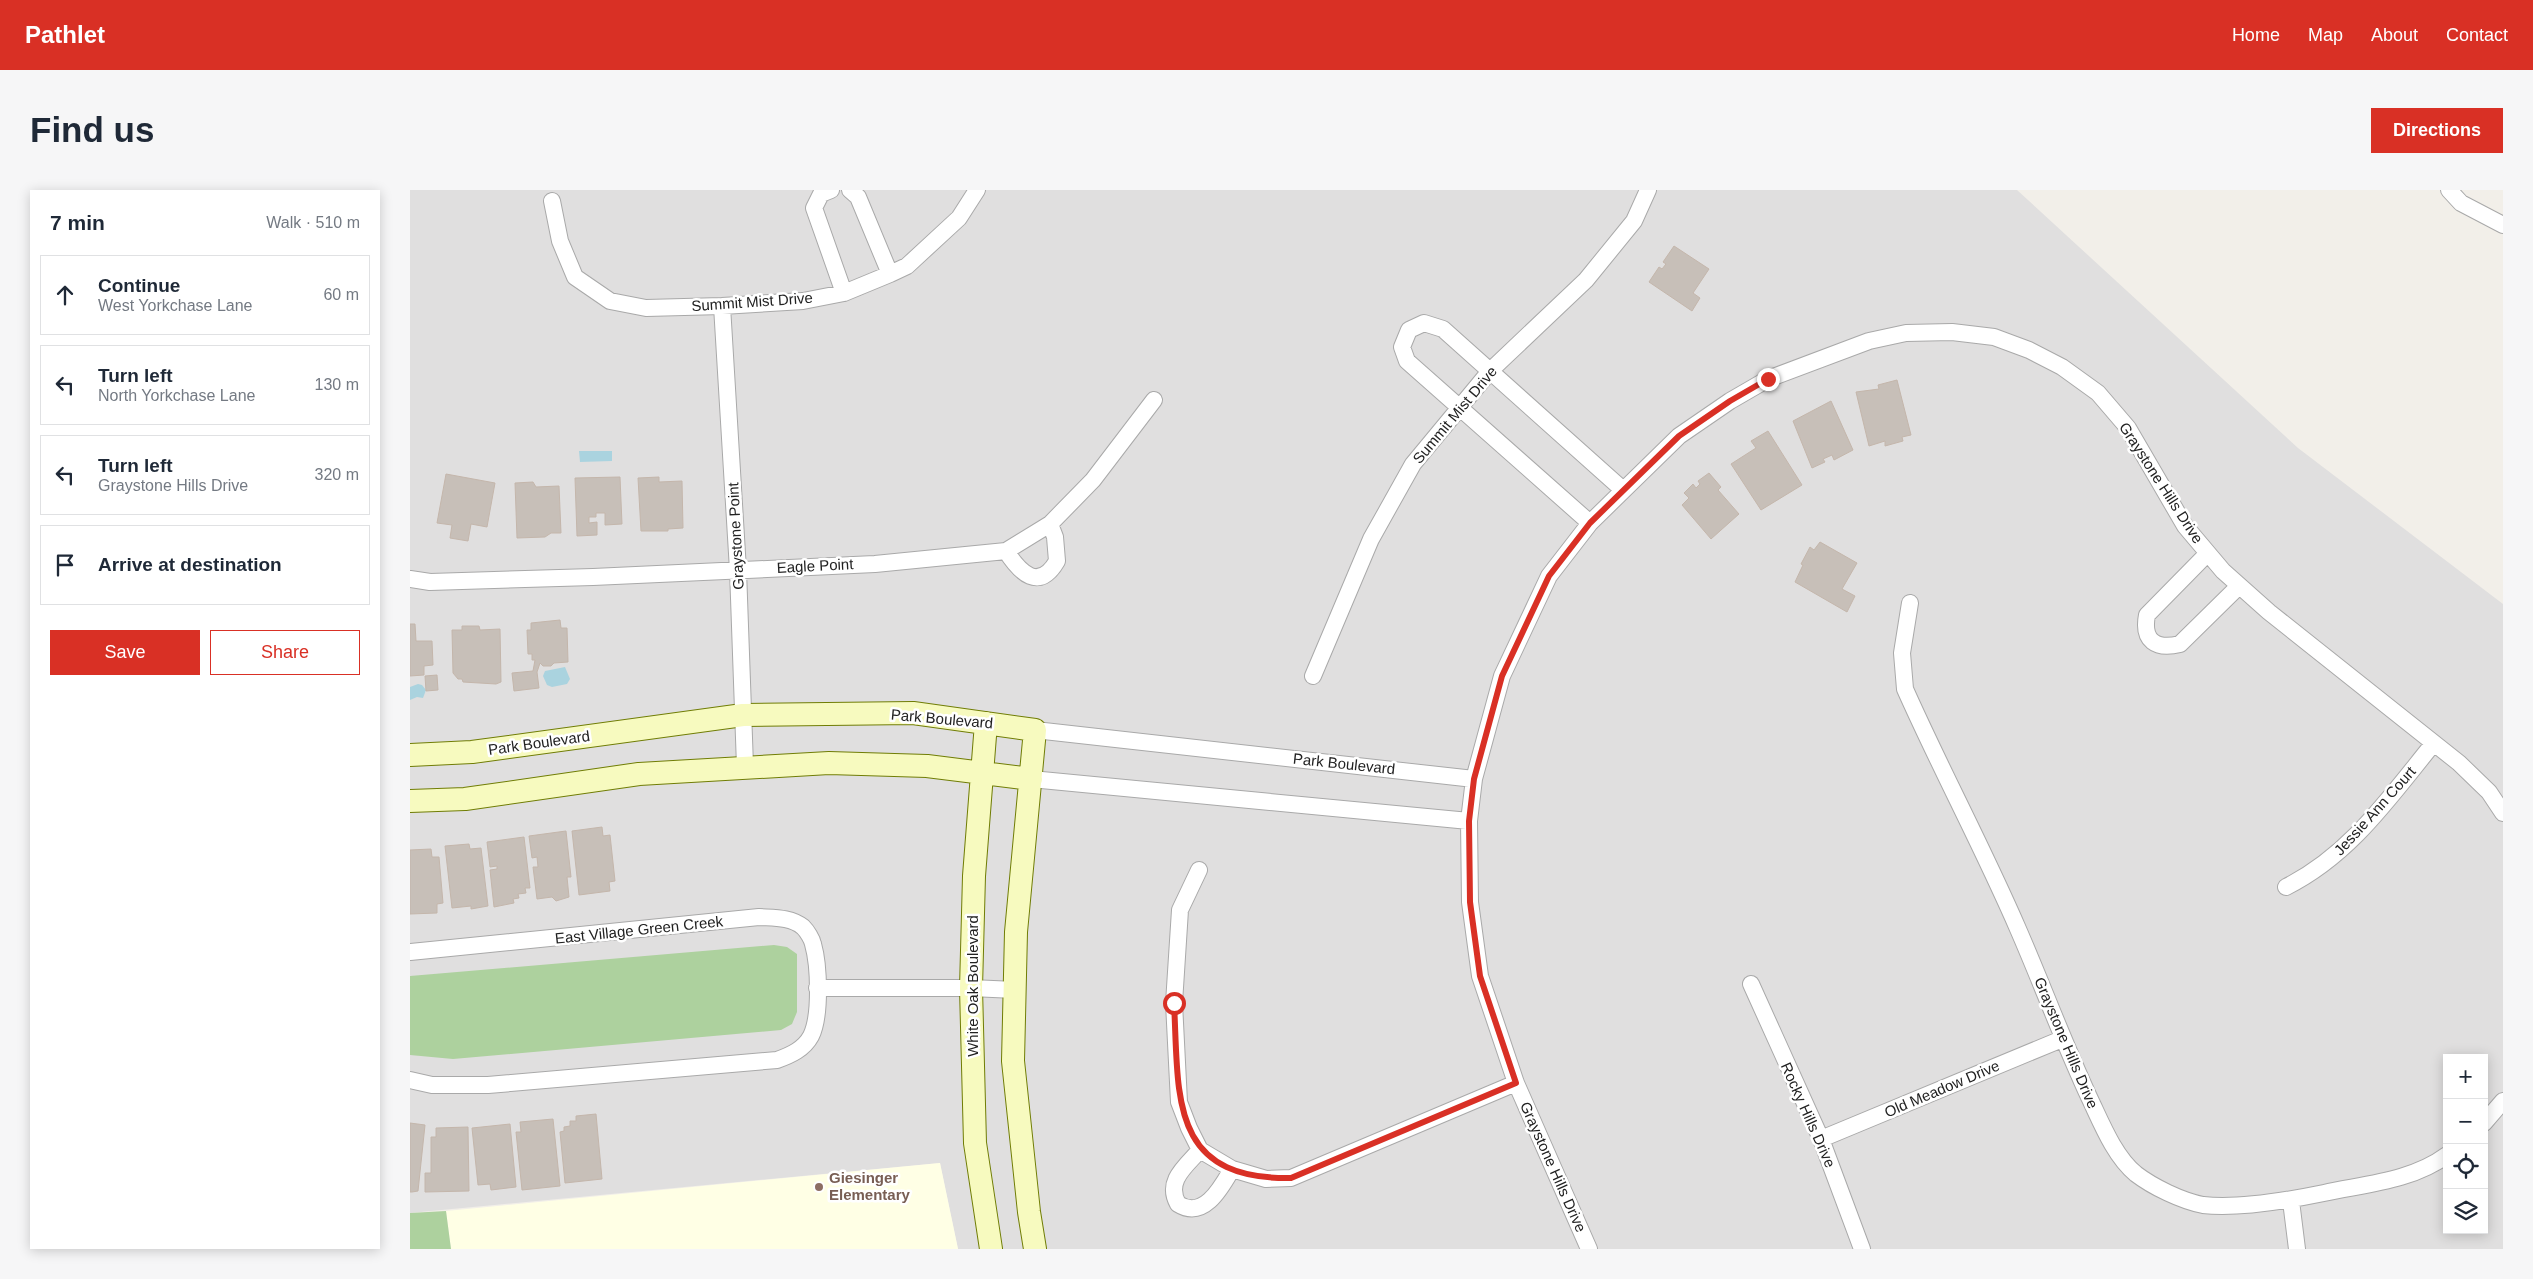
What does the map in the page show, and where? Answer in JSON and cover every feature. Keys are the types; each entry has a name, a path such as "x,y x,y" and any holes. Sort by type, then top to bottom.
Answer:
{"street":[{"path":"832,190 821,194 814,208 844,293"},
{"path":"850,190 858,197 890,274"},
{"name":"Summit Mist Drive","path":"552,201 560,241 575,277 610,301 646,308 803,301 844,293 907,266 959,218 977,190"},
{"name":"Summit Mist Drive","path":"1313,676 1371,539 1413,464 1490,371 1586,280 1634,221 1648,190"},
{"path":"2449,190 2461,203 2503,225"},
{"name":"Graystone Point","path":"722,306 738,570 745,766"},
{"path":"1590,523 1407,361 1402,347 1409,330 1424,322 1443,329 1622,490"},
{"name":"Graystone Hills Drive","path":"1589,1249 1516,1083 1480,976 1470,902 1469,821 1474,779 1502,676 1549,576 1590,523 1679,436 1730,401 1768,379 1869,341 1906,333 1952,332 1994,337 2029,350 2062,367 2098,393 2128,428 2185,526 2207,554 2239,586 2269,612 2459,763 2489,792 2503,813"},
{"name":"Eagle Point","path":"410,579 449,582 875,564 1006,551 1050,524 1093,480 1154,400"},
{"path":"1006,551 1026,574 1036,578 1045,577 1057,561 1055,538 1050,524"},
{"path":"2207,554 2147,615 2145,626 2149,638 2156,645 2168,647 2180,644 2239,586"},
{"name":"Graystone Hills Drive","path":"1910,603 1902,653 1905,689 2018,928 2062,1039 2102,1123 2120,1156 2136,1174 2181,1198 2202,1204 2291,1201 2393,1179 2433,1165 2443,1158"},
{"name":"Park Boulevard","path":"410,755 472,752 743,715 913,713 1035,730 1474,779"},
{"name":"White Oak Boulevard","path":"986,723 974,876 971,988 975,1142 990,1249"},
{"path":"1035,730 1016,932 1013,1062 1029,1212 1035,1249"},
{"name":"Jessie Ann Court","path":"2286,887 2312,874 2332,860 2379,810 2434,744"},
{"path":"410,801 464,799 639,774 745,766 839,763 927,766 1031,779 1469,821"},
{"path":"1199,870 1180,910 1174,1003 1179,1102 1200,1150 1232,1169 1266,1178 1291,1178 1516,1083"},
{"name":"East Village Green Creek","path":"410,952 759,917 788,919 803,927 813,942 817,988 817,1016 812,1035 804,1046 778,1060 488,1085 432,1085 410,1080"},
{"name":"Rocky Hills Drive","path":"1750,984 1821,1140 1862,1249"},
{"path":"817,988 971,988 1015,990"},
{"name":"Old Meadow Drive","path":"1821,1140 2062,1039"},
{"path":"2488,1118 2503,1101"},
{"path":"1200,1150 1176,1178 1173,1187 1178,1204 1185,1208 1204,1206 1217,1194 1232,1169"},
{"path":"2291,1201 2298,1249"}],"shaded area":[{"path":"410,190 2017,190 2298,448 2503,604 2503,1249 958,1249 940,1163 410,1213"},
{"name":"Giesinger Elementary","path":"940,1163 958,1249 451,1249 446,1211"}],"green space":[{"path":"774,945 787,947 797,954 797,1012 792,1024 781,1030 453,1059 410,1055 410,976"},
{"path":"446,1211 451,1249 410,1249 410,1213"}],"water":[{"path":"579,451 612,451 612,461 580,462"},
{"path":"565,667 570,679 567,684 552,687 547,685 543,676 545,671"},
{"path":"418,684 422,685 426,690 423,698 417,697 410,700 410,687"}],"building":[{"path":"1674,246 1709,269 1693,293 1700,298 1692,311 1649,282 1659,267 1662,269 1666,264 1663,262"},
{"path":"1897,380 1911,435 1902,437 1903,441 1885,446 1885,441 1869,446 1856,392 1879,389 1878,385"},
{"path":"1831,401 1853,450 1834,460 1832,455 1823,459 1825,462 1812,468 1793,421"},
{"path":"1768,431 1802,485 1761,510 1731,464 1756,448 1751,441"},
{"path":"1709,473 1721,487 1718,490 1739,514 1711,539 1682,505 1689,498 1684,493 1693,484 1696,488 1700,484 1698,481"},
{"path":"446,474 495,483 487,527 471,524 468,541 450,538 452,525 437,523"},
{"path":"620,477 622,524 605,525 605,513 596,513 596,517 589,517 589,523 597,522 597,535 577,536 575,478"},
{"path":"659,477 659,482 682,481 683,528 668,529 668,531 641,531 638,478"},
{"path":"533,482 536,487 559,486 561,533 551,533 545,537 517,538 515,483"},
{"path":"1820,542 1857,563 1842,589 1855,596 1847,612 1795,582 1803,565 1801,564 1810,547 1814,550"},
{"path":"560,620 561,628 567,628 568,662 554,663 551,666 543,666 540,663 537,672 539,688 514,691 512,673 533,671 535,660 532,660 532,654 528,654 527,630 531,630 531,623"},
{"path":"410,624 415,624 416,641 432,641 433,665 424,666 424,675 410,676"},
{"path":"462,626 479,626 480,630 500,629 501,682 496,684 463,682 462,679 458,679 453,673 452,630 462,630"},
{"path":"437,675 438,690 426,691 425,676"},
{"path":"602,827 603,836 610,835 615,881 609,882 610,891 579,895 572,831"},
{"path":"566,831 571,877 567,877 569,897 556,901 552,897 537,899 533,867 538,867 537,857 532,858 529,836"},
{"path":"524,837 530,888 525,888 526,893 518,894 519,898 513,899 514,903 494,907 490,870 497,869 497,866 490,867 487,842"},
{"path":"469,844 470,849 481,848 488,906 471,909 471,906 452,908 445,846"},
{"path":"431,849 432,857 439,857 443,903 437,904 437,913 410,914 410,850"},
{"path":"596,1114 602,1179 565,1183 560,1132 564,1131 564,1127 570,1126 570,1121 576,1121 576,1116"},
{"path":"553,1119 560,1186 522,1190 516,1132 521,1132 520,1122"},
{"path":"410,1123 425,1125 418,1191 412,1192 410,1192"},
{"path":"510,1124 516,1187 491,1190 490,1184 478,1185 472,1128"},
{"path":"468,1127 469,1191 425,1192 425,1173 431,1173 431,1137 436,1137 436,1128"}],"place":[{"name":"Giesinger Elementary","path":"819,1187"}],"route":[{"path":"1174,1003 1179,1102 1200,1150 1232,1169 1266,1178 1291,1178 1343,1158 1516,1083 1480,976 1470,902 1469,821 1474,779 1502,676 1549,576 1590,523 1679,436 1730,401 1768,379"}]}
